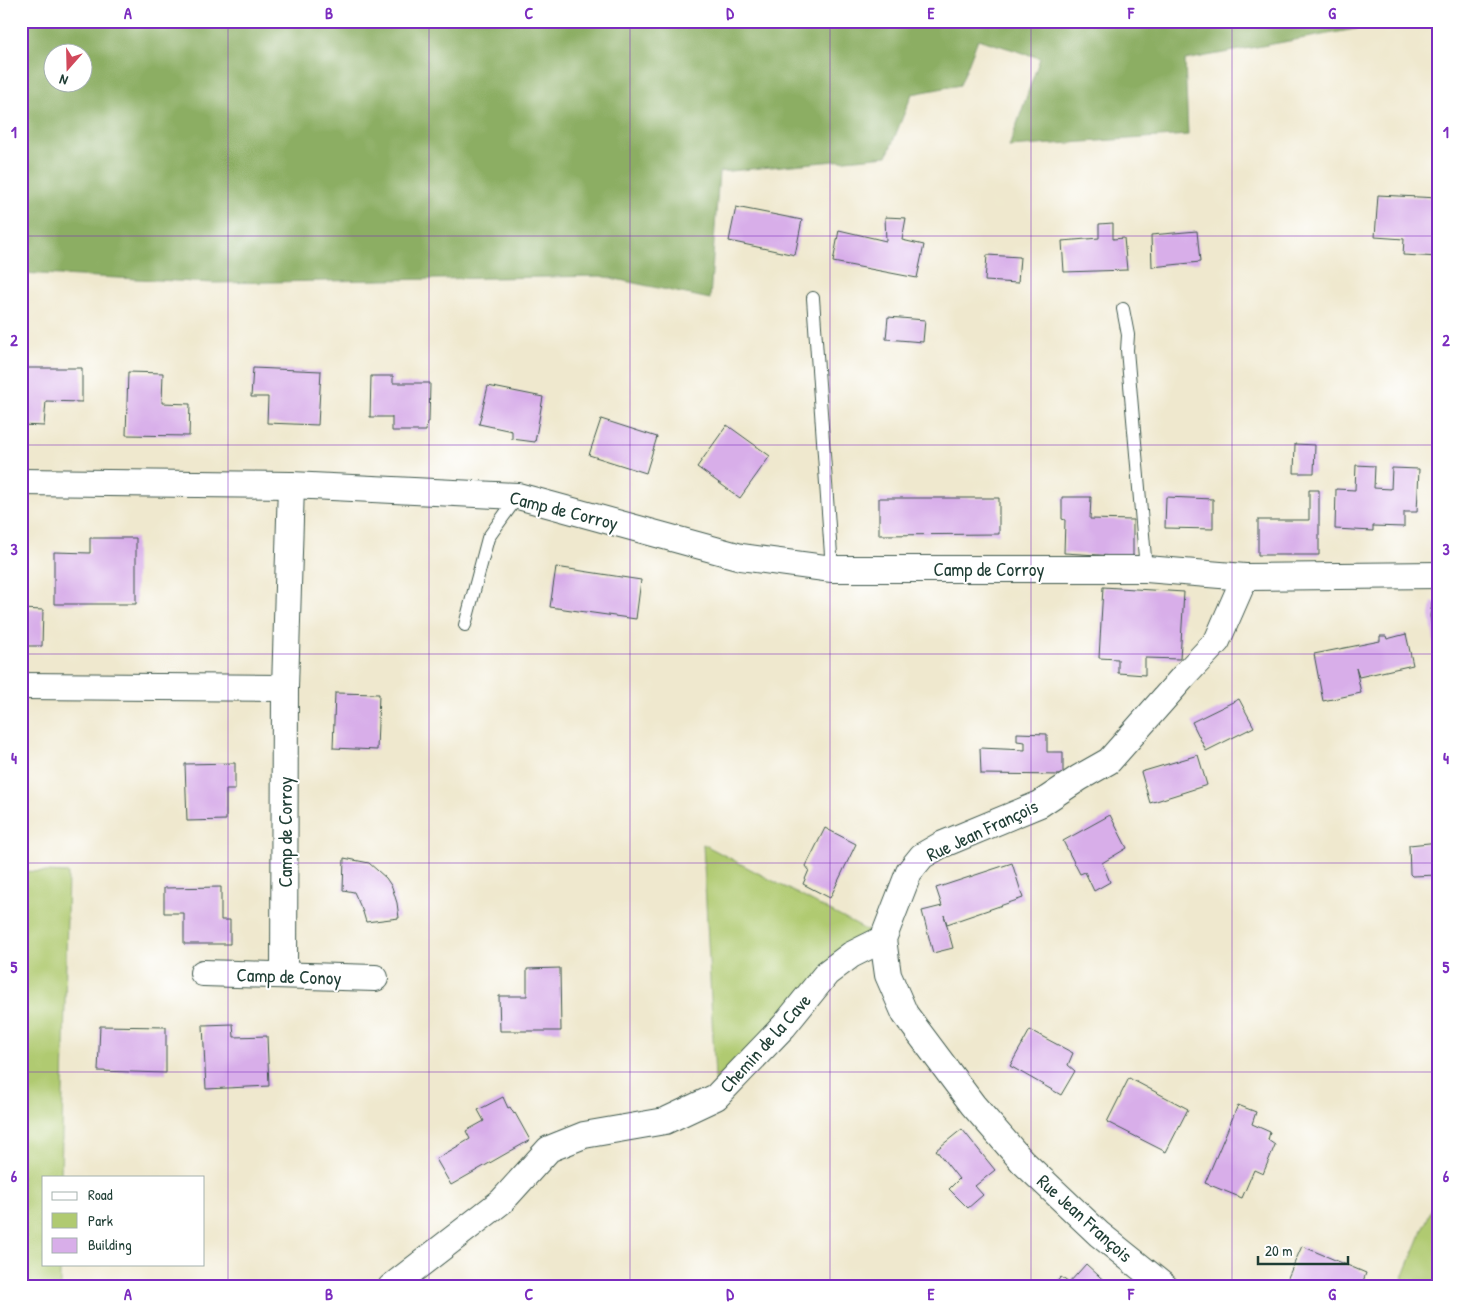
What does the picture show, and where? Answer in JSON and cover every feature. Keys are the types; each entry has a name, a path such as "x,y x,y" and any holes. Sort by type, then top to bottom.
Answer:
{"street":[{"name":"Camp de Corroy","path":"21,482 291,485 518,496 741,557 832,569 1146,569 1245,577 1438,573"},
{"name":"Camp de Corroy","path":"284,976 285,688 291,485"},
{"name":"Rue Jean François","path":"1164,1287 1099,1234 1050,1188 1022,1161 973,1106 905,1014 888,975 883,939 908,872 922,856 941,845 1040,804 1109,761 1217,641 1245,577"},
{"path":"21,686 285,688"},
{"name":"Chemin de la Cave","path":"391,1287 502,1201 549,1149 584,1135 665,1121 716,1097 784,1026 827,973 851,955 883,939"},
{"name":"Camp de Conoy","path":"203,973 375,978"}],"lane":[{"path":"813,298 832,569"},
{"path":"1123,309 1128,335 1127,350 1146,569"},
{"path":"465,625 488,538 518,496"}],"green space":[{"path":"21,21 1399,21 1185,60 1188,135 1009,147 1040,58 978,39 960,85 912,94 887,156 719,172 710,299 601,276 214,283 21,273"},
{"path":"703,844 883,939 851,955 716,1097"},
{"path":"21,871 68,873 61,1176 42,1176 42,1266 60,1266 60,1287 21,1287"},
{"path":"1439,1191 1439,1287 1399,1287"}],"building":[{"path":"1378,195 1439,198 1439,257 1403,255 1404,239 1375,237"},
{"path":"736,207 802,220 795,255 729,241"},
{"path":"885,217 906,218 902,240 924,245 917,278 833,262 839,230 886,241"},
{"path":"1113,223 1113,239 1124,238 1127,270 1064,272 1062,241 1099,238 1099,224"},
{"path":"1197,231 1200,262 1152,267 1151,235"},
{"path":"987,255 1020,257 1018,283 985,281"},
{"path":"888,317 925,320 923,342 886,339"},
{"path":"27,368 82,368 82,402 46,401 44,426 21,425 21,387 26,387"},
{"path":"253,368 321,371 318,425 267,423 268,397 251,397"},
{"path":"128,372 163,373 162,403 190,404 189,436 126,435"},
{"path":"371,376 393,376 393,383 430,383 429,422 427,422 426,431 392,431 392,417 370,417"},
{"path":"488,386 543,397 535,442 512,439 512,431 479,424"},
{"path":"601,419 657,437 646,473 589,455"},
{"path":"727,425 770,456 740,498 697,467"},
{"path":"1295,444 1315,445 1314,473 1294,473"},
{"path":"1356,465 1375,466 1374,488 1391,489 1392,468 1419,469 1417,512 1404,512 1404,527 1373,526 1373,531 1335,529 1336,489 1355,490"},
{"path":"1309,490 1319,490 1319,555 1258,555 1258,520 1309,520"},
{"path":"1062,497 1091,497 1090,519 1133,520 1133,557 1064,553 1065,520 1062,519"},
{"path":"1166,497 1213,499 1213,529 1165,528"},
{"path":"879,498 999,498 999,534 879,535"},
{"path":"90,538 136,538 136,604 54,604 54,552 90,553"},
{"path":"556,567 641,580 636,619 550,607"},
{"path":"1103,587 1184,592 1180,659 1145,658 1145,675 1118,673 1118,659 1099,658"},
{"path":"1432,602 1439,602 1439,647 1435,647 1430,616"},
{"path":"21,609 43,610 42,646 21,646"},
{"path":"1406,634 1413,665 1359,677 1356,668 1361,693 1323,701 1314,654 1380,641 1380,636 1386,636 1387,639"},
{"path":"335,693 379,694 377,750 333,748"},
{"path":"1239,699 1254,727 1206,751 1192,722"},
{"path":"1017,733 1047,734 1047,752 1063,752 1063,775 981,774 980,748 1025,750 1025,742 1017,741"},
{"path":"1198,755 1207,785 1150,803 1141,772"},
{"path":"235,763 235,790 226,790 226,820 187,821 185,764"},
{"path":"1110,815 1127,848 1102,863 1110,882 1094,891 1085,872 1080,874 1063,841"},
{"path":"825,828 856,844 830,898 803,884 809,870 806,866"},
{"path":"1439,842 1439,875 1412,876 1410,874 1409,845"},
{"path":"344,858 369,863 386,878 392,887 399,918 366,922 354,892 343,890"},
{"path":"1012,863 1023,898 947,924 944,915 953,948 933,953 922,911 942,906 936,888"},
{"path":"221,887 221,920 230,920 230,944 184,944 184,913 164,913 164,888"},
{"path":"560,968 561,1031 500,1031 499,996 527,996 527,969"},
{"path":"233,1024 234,1037 267,1036 269,1086 206,1089 203,1025"},
{"path":"100,1026 166,1027 166,1073 98,1071"},
{"path":"1030,1030 1073,1053 1068,1065 1075,1071 1061,1095 1010,1066"},
{"path":"1129,1078 1188,1109 1166,1152 1107,1122"},
{"path":"503,1097 508,1108 510,1107 515,1113 530,1140 451,1185 436,1159 470,1139 466,1131 484,1121 478,1110"},
{"path":"1238,1105 1256,1112 1252,1124 1270,1132 1268,1140 1275,1145 1263,1174 1254,1170 1242,1198 1205,1183"},
{"path":"962,1129 995,1170 975,1186 983,1195 968,1208 949,1189 959,1179 936,1150"},
{"path":"1302,1246 1366,1273 1361,1287 1297,1287 1286,1282"},
{"path":"1086,1264 1111,1287 1052,1287 1061,1277 1069,1283"}]}
